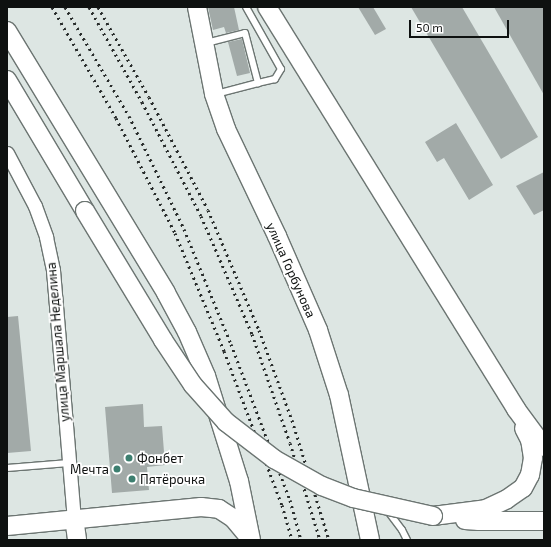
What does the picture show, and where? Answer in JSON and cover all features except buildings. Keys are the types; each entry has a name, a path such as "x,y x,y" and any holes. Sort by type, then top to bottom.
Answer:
{"street":[{"name":"улица Горбунова","path":"197,7 203,44 214,94 226,129 277,236 318,330 339,395 370,540"},
{"path":"267,7 516,409 544,447"},
{"path":"7,31 166,293 187,332 206,376 239,481 251,540"},
{"path":"7,80 163,340 193,385 226,422 274,459 322,486 353,498 433,516 479,521 544,521"},
{"name":"улица Маршала Неделина","path":"7,153 34,206 46,237 53,270 77,540"},
{"path":"433,516 486,509 507,499 523,488 530,475 533,458 530,440 516,409"},
{"path":"201,507 233,496 237,493 239,481"},
{"path":"7,526 74,518 201,507 219,509 224,512 233,518 251,540"}],"lane":[{"path":"214,94 275,79 281,68 246,7"},
{"path":"203,44 245,33 258,83"},
{"path":"7,468 69,463"},
{"path":"360,493 377,498 402,530 407,540"}],"railway":[{"path":"52,7 116,118 175,233 224,351 282,505 292,540"},
{"path":"65,7 129,116 184,229 231,344 290,500 301,540"},
{"path":"89,7 142,102 201,216 252,334 290,443 320,540"},
{"path":"98,7 149,97 208,210 259,330 292,420 329,540"}],"place":[{"name":"Фонбет","path":"129,458"},
{"name":"Мечта","path":"117,469"},
{"name":"Пятёрочка","path":"132,479"}]}
